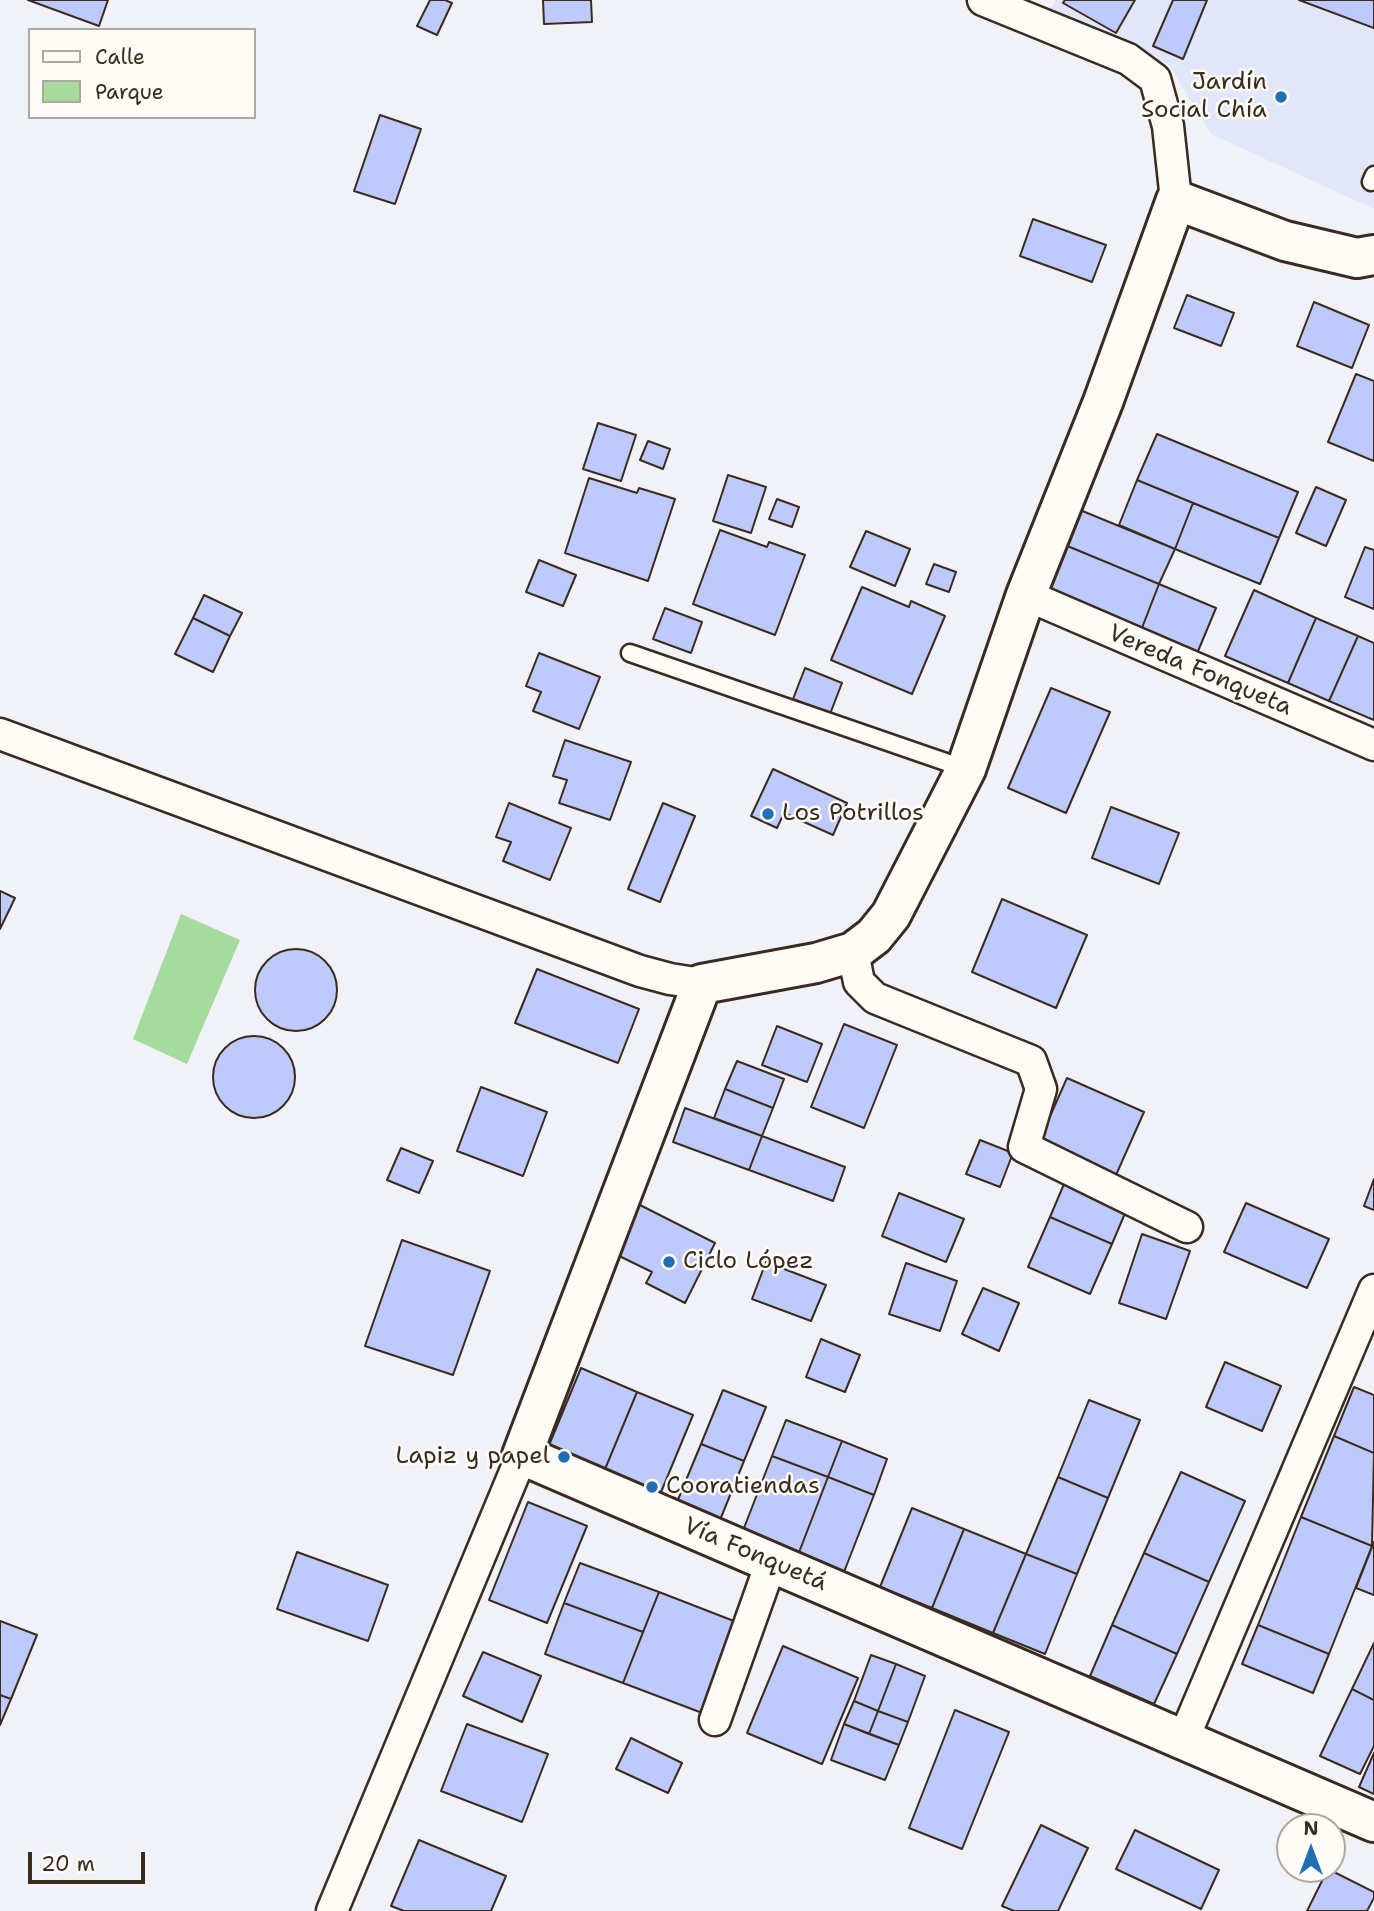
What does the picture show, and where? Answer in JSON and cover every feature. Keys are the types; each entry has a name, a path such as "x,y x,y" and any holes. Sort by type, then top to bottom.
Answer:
{"street":[{"path":"0,734 640,971 670,979 702,984 791,969 853,952 874,936 891,915 966,769 1026,595 1103,402 1176,200 1168,126 1155,79 1128,59 983,0"},
{"path":"1176,200 1285,241 1357,258 1374,255"},
{"name":"Vereda Fonqueta","path":"1026,595 1374,745"},
{"path":"853,952 859,982 875,998 1031,1062 1041,1089 1024,1147 1187,1227"},
{"path":"332,1911 522,1455 702,984"},
{"path":"1183,1740 1374,1290"},
{"name":"Vía Fonquetá","path":"522,1455 1374,1822"},
{"path":"715,1720 771,1563"}],"lane":[{"path":"630,653 966,769"}],"shaded area":[{"name":"Jardín Social Chía","path":"1056,0 1374,0 1374,209 1211,134 1169,65 1116,38 1049,11"}],"green space":[{"path":"181,914 240,940 187,1064 133,1039"}],"building":[{"path":"28,0 108,0 99,26"},
{"path":"430,0 452,3 437,35 417,26"},
{"path":"543,0 591,0 592,22 544,24"},
{"path":"1065,0 1135,0 1116,33 1063,3"},
{"path":"1173,0 1207,0 1183,59 1153,46"},
{"path":"1299,0 1374,0 1374,28"},
{"path":"380,115 421,129 395,204 354,191"},
{"path":"1033,219 1106,245 1092,282 1020,256"},
{"path":"1187,295 1234,313 1221,346 1174,328"},
{"path":"1314,302 1369,325 1352,368 1297,346"},
{"path":"1356,374 1374,381 1374,461 1328,442"},
{"path":"598,423 636,435 621,481 583,469"},
{"path":"1157,434 1298,492 1279,538 1137,480"},
{"path":"648,441 670,449 663,469 640,460"},
{"path":"728,475 766,487 751,533 713,521"},
{"path":"589,478 637,493 639,488 675,499 648,581 565,553"},
{"path":"1137,480 1193,503 1175,549 1119,525"},
{"path":"1316,487 1346,500 1326,546 1296,533"},
{"path":"777,499 799,507 792,527 769,519"},
{"path":"1193,503 1279,538 1260,584 1175,549"},
{"path":"1080,510 1175,549 1159,584 1065,545"},
{"path":"720,530 767,547 769,542 805,555 775,635 693,604"},
{"path":"866,531 910,549 895,586 850,567"},
{"path":"1065,545 1159,584 1140,633 1045,593"},
{"path":"1365,547 1374,550 1374,609 1345,597"},
{"path":"539,560 576,575 563,606 526,592"},
{"path":"934,564 956,572 949,592 926,584"},
{"path":"1159,584 1216,608 1196,656 1140,633"},
{"path":"862,587 909,607 911,601 945,616 912,694 831,660"},
{"path":"1254,590 1316,618 1288,683 1225,656"},
{"path":"204,595 242,613 230,636 193,618"},
{"path":"665,608 702,622 691,653 653,639"},
{"path":"193,618 230,636 213,672 175,654"},
{"path":"1316,618 1358,636 1329,701 1288,683"},
{"path":"1358,636 1374,643 1374,720 1329,701"},
{"path":"539,653 600,677 579,729 533,711 541,692 526,686"},
{"path":"805,668 842,683 830,714 793,699"},
{"path":"1051,688 1110,712 1066,813 1008,788"},
{"path":"565,740 631,762 610,820 559,803 567,780 553,776"},
{"path":"773,769 847,803 833,835 784,813 777,828 751,816"},
{"path":"509,803 571,828 550,880 503,861 511,842 496,837"},
{"path":"663,803 695,816 660,902 628,889"},
{"path":"1111,807 1179,833 1159,884 1092,858"},
{"path":"0,891 15,898 0,929"},
{"path":"1002,899 1087,935 1056,1008 972,972"},
{"path":"296,949 312,952 325,961 334,974 337,990 334,1006 325,1019 312,1028 296,1031 280,1028 267,1019 258,1006 255,990 258,974 267,961 280,952"},
{"path":"537,969 639,1009 618,1063 515,1023"},
{"path":"844,1024 897,1045 864,1128 811,1107"},
{"path":"777,1026 822,1044 807,1082 762,1065"},
{"path":"254,1036 270,1039 283,1048 292,1061 295,1077 292,1093 283,1106 270,1115 254,1118 238,1115 225,1106 216,1093 213,1077 216,1061 225,1048 238,1039"},
{"path":"737,1061 784,1079 773,1108 725,1089"},
{"path":"1067,1078 1144,1112 1116,1175 1039,1141"},
{"path":"481,1087 547,1112 523,1176 457,1151"},
{"path":"725,1089 773,1108 762,1136 714,1118"},
{"path":"685,1108 762,1136 749,1170 673,1142"},
{"path":"762,1136 845,1167 833,1201 749,1170"},
{"path":"980,1140 1013,1153 1000,1187 966,1174"},
{"path":"401,1148 433,1161 419,1193 387,1180"},
{"path":"1374,1179 1374,1210 1364,1206"},
{"path":"1064,1184 1126,1211 1112,1244 1050,1217"},
{"path":"899,1193 964,1219 946,1262 882,1236"},
{"path":"1246,1203 1329,1239 1307,1288 1224,1252"},
{"name":"Ciclo López","path":"638,1204 715,1243 685,1303 646,1283 652,1272 613,1253"},
{"path":"1050,1217 1112,1244 1090,1294 1028,1267"},
{"path":"1142,1234 1190,1251 1166,1319 1119,1303"},
{"path":"402,1240 490,1271 453,1375 365,1346"},
{"path":"766,1262 826,1285 811,1321 752,1299"},
{"path":"906,1263 957,1281 940,1331 889,1314"},
{"path":"983,1288 1019,1303 999,1351 962,1334"},
{"path":"821,1339 860,1355 845,1392 806,1377"},
{"path":"1225,1362 1281,1386 1262,1431 1206,1407"},
{"path":"581,1368 637,1392 603,1474 547,1450"},
{"path":"1354,1387 1374,1395 1374,1453 1334,1436"},
{"path":"723,1390 766,1407 744,1461 701,1444"},
{"path":"637,1392 693,1415 659,1497 603,1474"},
{"path":"1089,1400 1140,1420 1108,1498 1058,1477"},
{"path":"786,1420 842,1441 828,1477 772,1456"},
{"path":"1334,1436 1374,1453 1372,1546 1301,1517"},
{"path":"842,1441 887,1459 874,1495 828,1477"},
{"path":"701,1444 744,1461 720,1520 677,1502"},
{"path":"772,1456 828,1477 798,1555 742,1533"},
{"path":"1181,1472 1245,1501 1209,1582 1144,1553"},
{"path":"828,1477 874,1495 844,1572 798,1555"},
{"path":"1058,1477 1108,1498 1077,1574 1026,1554"},
{"path":"528,1502 587,1526 547,1623 489,1600"},
{"path":"912,1508 964,1529 932,1608 880,1587"},
{"path":"1301,1517 1372,1546 1329,1654 1258,1625"},
{"path":"964,1529 1026,1554 993,1633 932,1608"},
{"path":"1374,1542 1374,1595 1356,1588"},
{"path":"297,1552 388,1585 368,1641 277,1609"},
{"path":"1144,1553 1209,1582 1177,1654 1112,1625"},
{"path":"1026,1554 1077,1574 1045,1654 993,1633"},
{"path":"580,1563 659,1592 643,1632 564,1603"},
{"path":"659,1592 739,1623 705,1714 623,1683"},
{"path":"564,1603 643,1632 623,1683 545,1654"},
{"path":"0,1621 37,1635 11,1699 0,1695"},
{"path":"1112,1625 1177,1654 1154,1704 1090,1676"},
{"path":"1258,1625 1329,1654 1313,1693 1242,1664"},
{"path":"1374,1643 1374,1700 1352,1689"},
{"path":"783,1646 858,1678 822,1764 747,1733"},
{"path":"483,1652 541,1676 522,1722 463,1696"},
{"path":"871,1655 896,1664 878,1711 854,1701"},
{"path":"896,1664 925,1676 908,1722 878,1711"},
{"path":"1352,1689 1374,1700 1374,1746 1360,1774 1320,1756"},
{"path":"0,1695 11,1699 0,1725"},
{"path":"854,1701 878,1711 869,1734 844,1724"},
{"path":"955,1710 1009,1732 962,1849 909,1828"},
{"path":"878,1711 908,1722 899,1745 869,1734"},
{"path":"467,1724 548,1754 522,1822 441,1791"},
{"path":"844,1724 899,1745 885,1780 831,1760"},
{"path":"631,1738 682,1763 668,1793 616,1769"},
{"path":"1374,1753 1374,1794 1359,1787"},
{"path":"1041,1825 1088,1848 1058,1911 1014,1911 1002,1906"},
{"path":"1135,1830 1219,1870 1201,1909 1116,1869"},
{"path":"419,1840 506,1876 491,1911 404,1911 391,1906"},
{"path":"1346,1878 1374,1892 1367,1911 1307,1911 1321,1883 1346,1883"}],"place":[{"name":"Jardín Social Chía","path":"1281,97"},
{"name":"Los Potrillos","path":"768,814"},
{"name":"Ciclo López","path":"669,1262"},
{"name":"Lapiz y papel","path":"564,1457"},
{"name":"Cooratiendas","path":"652,1487"}]}
